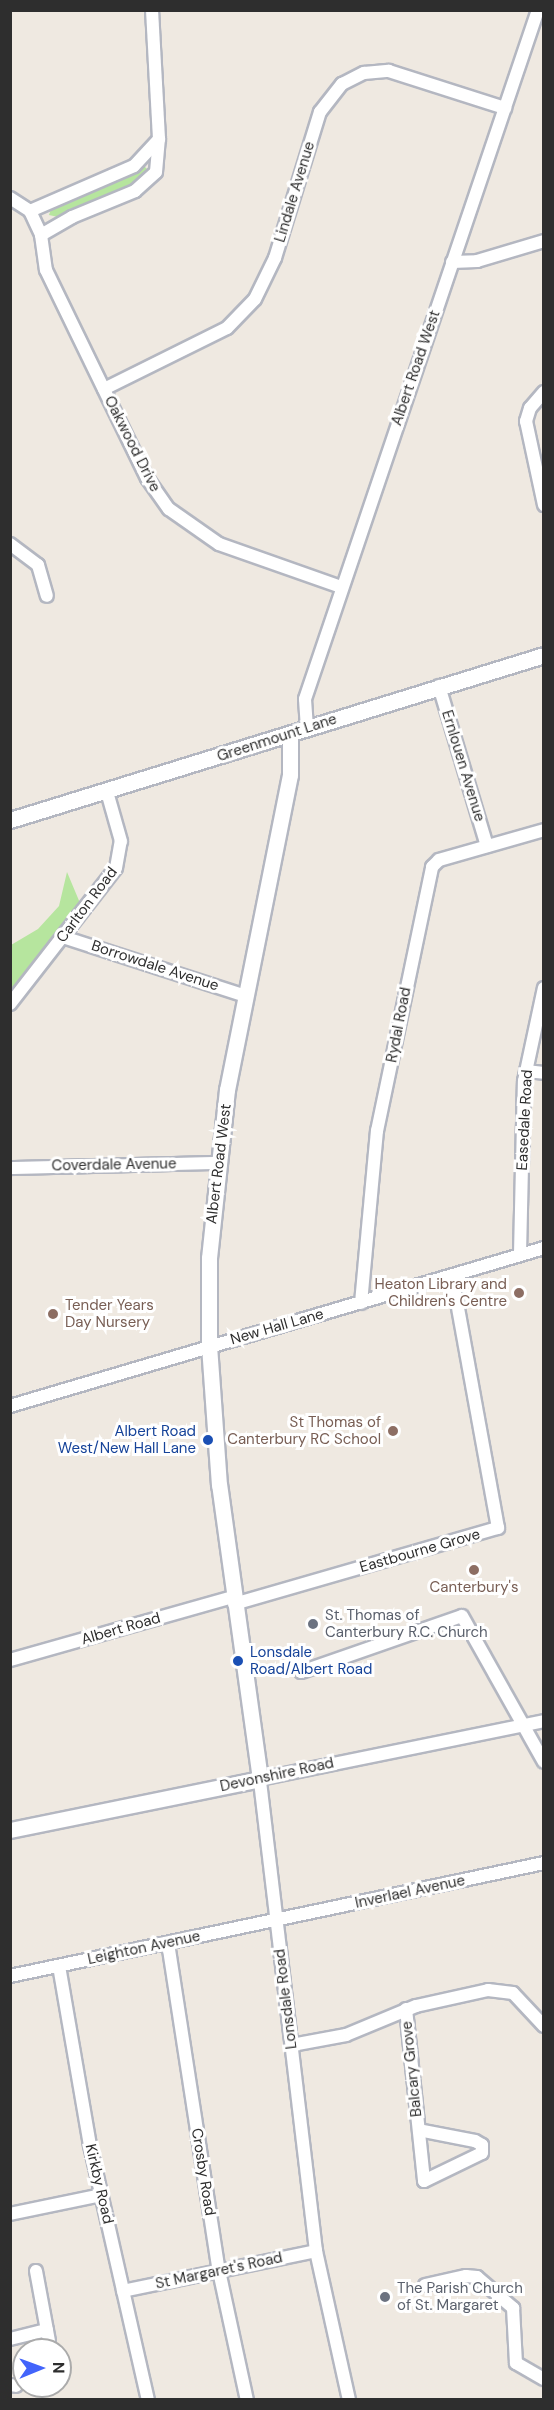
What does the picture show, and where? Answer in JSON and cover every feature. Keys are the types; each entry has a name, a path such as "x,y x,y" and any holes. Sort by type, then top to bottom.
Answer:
{"street":[{"path":"41,235 144,185 156,172 159,139 152,10"},
{"name":"Albert Road West","path":"307,728 305,699 341,587 538,10"},
{"name":"Lindale Avenue","path":"104,389 227,328 255,299 275,258 320,112 342,84 364,73 389,71 505,108"},
{"path":"10,198 30,211 134,166 159,139"},
{"name":"Oakwood Drive","path":"30,211 41,235 46,270 154,490 180,518 219,544 341,587"},
{"path":"452,262 477,261 543,241"},
{"path":"543,392 530,408 526,421 543,505"},
{"path":"10,544 33,557 50,576 47,596"},
{"name":"Greenmount Lane","path":"10,819 107,792 543,655"},
{"name":"Ernlouen Avenue","path":"439,686 487,846"},
{"name":"Albert Road West","path":"233,1600 209,1347 209,1258 217,1162 246,996 290,775 290,735"},
{"name":"Carlton Road","path":"10,1004 119,862 121,841 107,792"},
{"name":"Rydal Road","path":"361,1303 378,1131 430,872 439,860 543,830"},
{"name":"Borrowdale Avenue","path":"63,937 246,996"},
{"name":"Easedale Road","path":"520,1254 526,1071 543,988"},
{"path":"526,1071 543,1073"},
{"name":"Coverdale Avenue","path":"10,1168 217,1162"},
{"name":"New Hall Lane","path":"10,1406 543,1248"},
{"name":"Eastbourne Grove","path":"233,1600 498,1528 452,1276"},
{"name":"Albert Road","path":"10,1660 233,1600"},
{"name":"Lonsdale Road","path":"233,1600 260,1779 316,2251 349,2400"},
{"path":"301,1672 462,1616 543,1762"},
{"name":"Devonshire Road","path":"10,1830 543,1721"},
{"name":"Inverlael Avenue","path":"277,1920 543,1863"},
{"name":"Leighton Avenue","path":"10,1976 277,1920"},
{"name":"Crosby Road","path":"168,1943 219,2271 247,2400"},
{"name":"Kirkby Road","path":"59,1966 101,2195 148,2400"},
{"path":"292,2045 346,2035 406,2009 497,1990 520,1998 543,2026"},
{"name":"Balcary Grove","path":"406,2009 424,2181 482,2153 482,2145 472,2139 419,2130"},
{"path":"10,2214 101,2195"},
{"name":"St Margaret's Road","path":"123,2291 316,2251"},
{"path":"10,2338 48,2335 36,2271"},
{"path":"425,2285 472,2275 509,2303 516,2321 516,2363 543,2379"}],"green space":[{"path":"144,166 149,171 135,184 58,217 49,215 52,206"},
{"path":"67,872 80,903 11,993 11,945 38,929 59,906"}],"place":[{"name":"Heaton Library and Children's Centre","path":"519,1293"},
{"name":"Tender Years Day Nursery","path":"53,1314"},
{"name":"St Thomas of Canterbury RC School","path":"393,1431"},
{"name":"Albert Road West/New Hall Lane","path":"208,1440"},
{"name":"Canterbury's","path":"474,1570"},
{"name":"St. Thomas of Canterbury R.C. Church","path":"313,1624"},
{"name":"Lonsdale Road/Albert Road","path":"238,1661"},
{"name":"The Parish Church of St. Margaret","path":"385,2297"}]}
